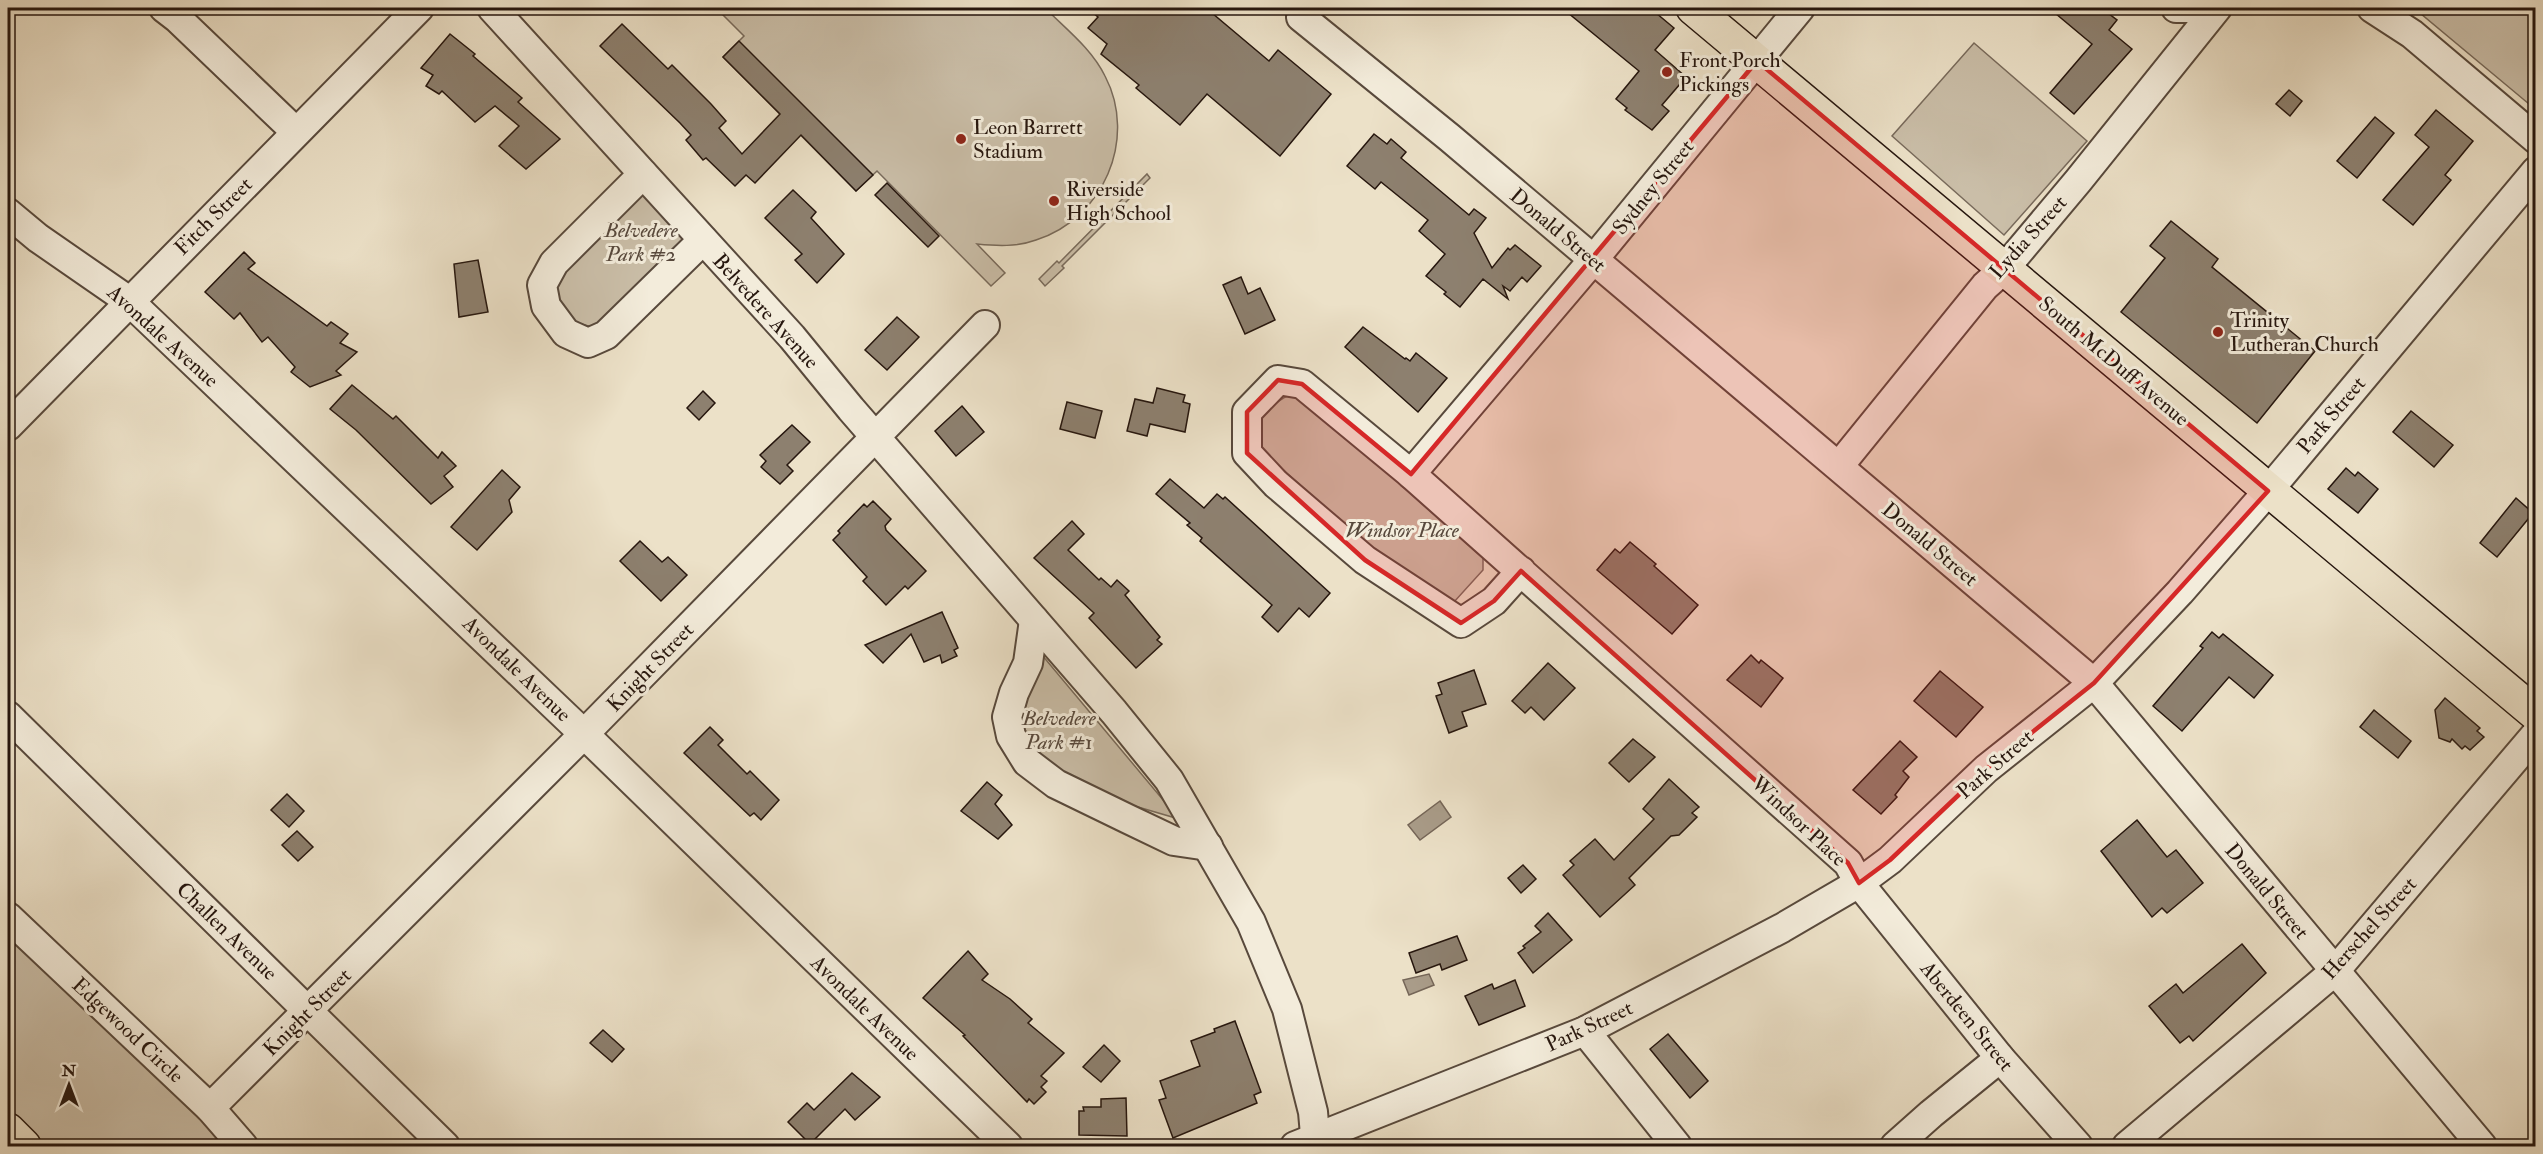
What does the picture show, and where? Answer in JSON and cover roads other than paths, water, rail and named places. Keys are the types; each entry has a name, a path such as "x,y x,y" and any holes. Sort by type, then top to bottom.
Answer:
{"main road":[{"name":"South McDuff Avenue","path":"1693,8 2535,714"},
{"path":"8,1130 24,1146"}],"street":[{"path":"164,8 296,132"},
{"name":"Fitch Street","path":"8,426 419,8"},
{"name":"Belvedere Avenue","path":"492,8 792,337 875,437 1114,712 1169,780 1251,922 1287,1009 1313,1112 1308,1144"},
{"name":"Sydney Street","path":"1411,474 1593,260 1800,8"},
{"path":"2176,8 2197,8"},
{"name":"Lydia Street","path":"1839,466 1985,286 2005,268 2217,8"},
{"path":"2372,8 2412,34 2535,139"},
{"name":"Donald Street","path":"1301,17 1839,466 2094,683 2482,1146"},
{"name":"Park Street","path":"1308,1144 1585,1031 1782,928 1859,883 1890,860 1986,769 2094,683 2180,592 2268,491 2535,171"},
{"path":"643,174 554,263 542,285 546,306 566,333 588,343 606,335 703,240"},
{"name":"Avondale Avenue","path":"8,213 38,238 129,301 584,734 1008,1146"},
{"name":"Knight Street","path":"210,1108 584,734 985,325"},
{"name":"Windsor Place","path":"1521,571 1494,601 1461,622 1365,560 1276,484 1247,453 1247,412 1278,380 1302,384 1411,474 1521,571 1848,863 1859,883"},
{"path":"1034,620 1028,663 1014,693 1007,717 1011,736 1027,762 1056,783 1174,841 1208,846"},
{"name":"Challen Avenue","path":"8,716 446,1146"},
{"name":"Herschel Street","path":"2127,1146 2335,971 2535,734"},
{"name":"Aberdeen Street","path":"1859,883 2000,1058 2078,1146"},
{"name":"Edgewood Circle","path":"8,917 210,1108 243,1146"},
{"path":"1585,1031 1677,1146"},
{"path":"1895,1146 2000,1058"}],"place":[{"name":"Front Porch Pickings","path":"1667,72"},
{"name":"Leon Barrett Stadium","path":"961,139"},
{"name":"Riverside High School","path":"1054,201"},
{"name":"Trinity Lutheran Church","path":"2218,332"}],"park label":[{"name":"Belvedere Park #2","path":"641,242"},
{"name":"Belvedere Park #1","path":"1059,730"}]}
